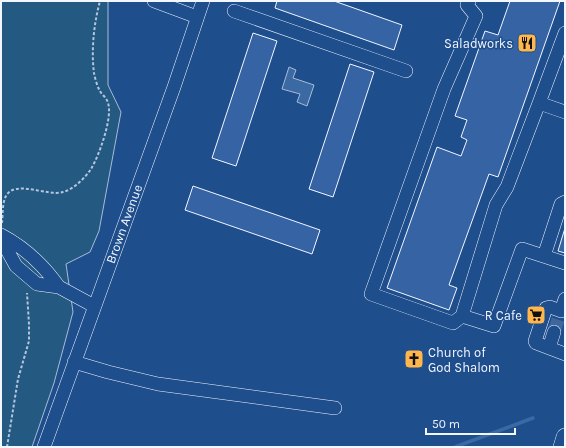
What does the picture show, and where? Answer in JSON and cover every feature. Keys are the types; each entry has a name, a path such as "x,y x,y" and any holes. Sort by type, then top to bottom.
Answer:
{"main road":[{"path":"562,447 565,437"}],"street":[{"path":"154,1 197,17"},
{"name":"Brown Avenue","path":"44,447 203,1"},
{"path":"469,1 467,5 476,16 444,89 371,294 454,323 462,316 496,205 507,188 565,33"},
{"path":"234,11 406,70"},
{"path":"539,103 565,112"},
{"path":"544,256 563,207"},
{"path":"1,235 14,242 49,273 59,287"},
{"path":"1,239 16,266 37,284 59,287 94,306"},
{"path":"462,316 494,326 522,249 565,263"},
{"path":"564,307 546,308 535,341 536,343 565,353"},
{"path":"549,348 554,332"},
{"path":"74,362 158,384 334,408"}],"path":[{"path":"2,226 5,198 10,191 24,188 45,192 62,192 82,180 90,170 100,151 109,114 109,106 108,100 99,90 94,73 93,44 100,1"},
{"path":"7,447 18,379 29,341 26,276"}],"shaded area":[{"path":"1,1 108,1 108,85 121,112 99,231 90,252 66,264 73,312 54,383 32,447 1,447"},
{"path":"289,67 296,70 293,78 314,85 307,106 297,102 300,94 282,89"}],"building":[{"path":"277,1 334,1 402,25 394,50 275,8"},
{"path":"510,1 560,1 498,177 489,174 449,285 457,288 449,310 387,288 437,147 461,156 467,140 461,137 467,120 455,116 485,31 498,35"},
{"path":"253,33 277,41 236,166 212,158"},
{"path":"350,64 374,72 333,197 309,189"},
{"path":"193,186 320,230 312,254 185,210"},
{"path":"565,228 565,253 558,251"}],"waterway":[{"path":"455,447 533,418"}],"tunnel":[{"path":"554,332 561,311"}],"place":[{"name":"Saladworks","path":"527,43"},
{"name":"R Cafe","path":"536,315"},
{"name":"Church of God Shalom","path":"414,359"}]}
